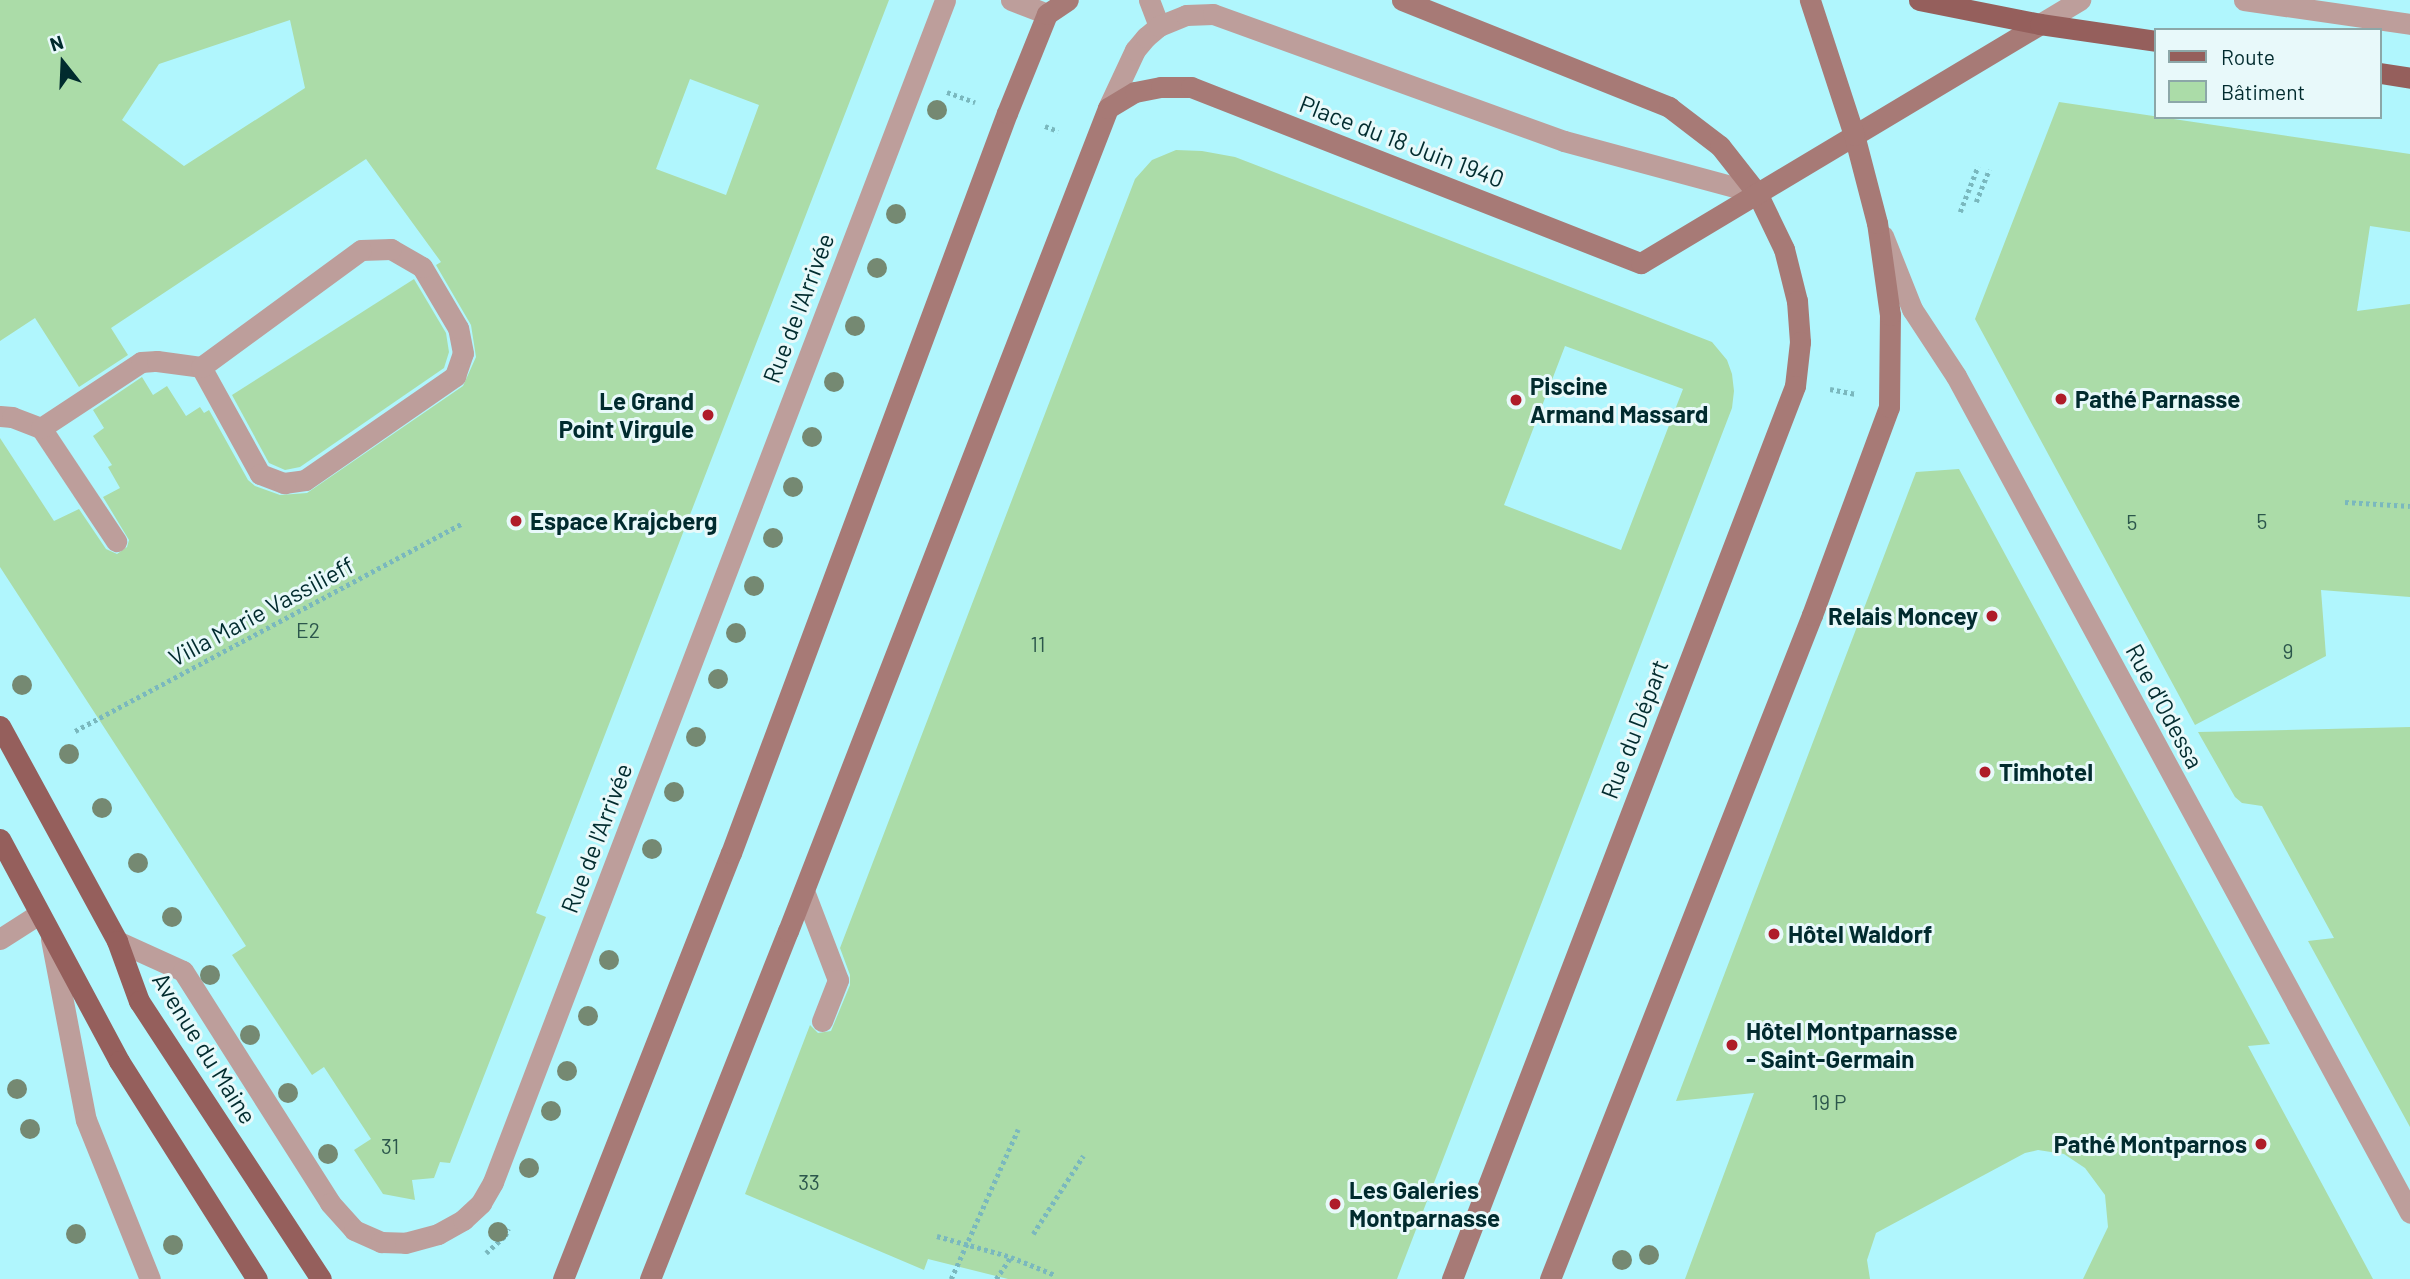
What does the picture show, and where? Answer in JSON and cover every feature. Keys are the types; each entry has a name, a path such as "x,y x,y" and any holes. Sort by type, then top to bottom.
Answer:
{"main road":[{"path":"563,1279 746,814 1007,113 1047,14 1068,0"},
{"path":"1402,0 1669,107 1720,146 1757,193"},
{"path":"1550,1279 1807,628 1889,407 1890,315 1877,223 1854,135 1810,0"},
{"path":"1919,0 2040,24 2154,41"},
{"name":"Place du 18 Juin 1940","path":"1108,108 1135,92 1161,87 1191,87 1641,263 2040,24"},
{"path":"2382,74 2410,78"},
{"path":"650,1279 1108,108"},
{"name":"Rue du Départ","path":"1452,1279 1795,386 1800,342 1797,301 1784,248 1757,193"},
{"name":"Avenue du Maine","path":"0,726 117,941 139,1001 321,1279"},
{"path":"0,839 119,1061 257,1279"}],"street":[{"name":"Rue de l'Arrivée","path":"117,941 183,971 330,1203 354,1230 382,1242 405,1243 438,1234 463,1220 481,1203 493,1182 945,0"},
{"path":"1011,0 1047,14"},
{"path":"1149,0 1159,26"},
{"path":"2040,24 2080,0"},
{"path":"2245,0 2410,24"},
{"path":"1108,108 1135,50 1159,26 1186,15 1213,14 1564,141 1757,193"},
{"name":"Rue d'Odessa","path":"1877,223 1912,309 1956,376 2410,1213"},
{"path":"41,428 141,362 158,361 201,367 360,250 391,249 422,267 458,328 463,353 455,376 305,480 284,483 260,474 201,367"},
{"path":"0,416 12,417 41,428 116,541"},
{"path":"804,891 838,980 822,1021"},
{"path":"0,939 39,915"},
{"path":"51,937 86,1120 150,1279"}],"path":[{"path":"940,89 977,102"},
{"path":"1045,126 1058,131"},
{"path":"1959,212 1978,166"},
{"path":"1976,202 1989,169"},
{"path":"1822,387 1857,395"},
{"path":"2345,502 2410,506"},
{"name":"Villa Marie Vassilieff","path":"75,730 463,523"},
{"path":"951,1279 1018,1129"},
{"path":"1033,1234 1083,1156"},
{"path":"937,1236 1011,1256 1055,1275"},
{"path":"996,1279 1011,1256"}],"building":[{"path":"0,0 889,0 536,913 546,917 450,1163 440,1162 434,1178 412,1180 415,1200 383,1194 354,1150 371,1139 324,1067 312,1075 232,955 246,946 0,567 0,438 54,521 79,509 106,549 117,554 127,547 129,540 103,497 120,488 108,467 112,465 93,436 104,428 93,410 142,377 153,395 167,386 186,416 200,407 204,413 209,410 248,480 255,486 280,495 307,493 463,386 476,357 471,325 436,265 441,262 366,159 111,328 128,355 79,387 35,318 0,341","holes":["290,20 305,88 184,166 122,120 159,64","690,79 759,105 726,195 656,169"]},
{"path":"2059,102 2154,116 2154,119 2174,119 2410,154 2410,232 2370,226 2357,311 2410,304 2410,597 2321,590 2326,656 2195,725 1975,319"},
{"path":"1176,150 1235,157 1712,342 1727,360 1732,374 1732,408 1397,1279 1008,1279 928,1259 924,1270 745,1194 810,1025 818,1033 831,1031 850,985 850,975 840,948 1135,179 1152,160","holes":["1565,346 1683,389 1621,550 1504,505"]},
{"path":"414,279 446,333 449,352 444,368 300,467 285,470 269,463 232,395"},
{"path":"1959,469 2270,1044 2248,1046 2373,1279 2083,1279 2108,1227 2105,1195 2085,1168 2064,1154 2038,1150 2025,1153 1876,1233 1867,1260 1870,1279 1685,1279 1754,1093 1676,1101 1916,472"},
{"path":"2410,727 2410,1127 2308,941 2334,938 2262,806 2242,803 2235,797 2198,732"}],"place":[{"name":"Pathé Parnasse","path":"2061,399"},
{"name":"Piscine Armand Massard","path":"1516,400"},
{"name":"Le Grand Point Virgule","path":"708,415"},
{"name":"Espace Krajcberg","path":"516,521"},
{"name":"Relais Moncey","path":"1992,616"},
{"name":"Timhotel","path":"1985,772"},
{"name":"Hôtel Waldorf","path":"1774,934"},
{"name":"Hôtel Montparnasse - Saint-Germain","path":"1732,1045"},
{"name":"Pathé Montparnos","path":"2261,1144"},
{"name":"Les Galeries Montparnasse","path":"1335,1204"}]}
